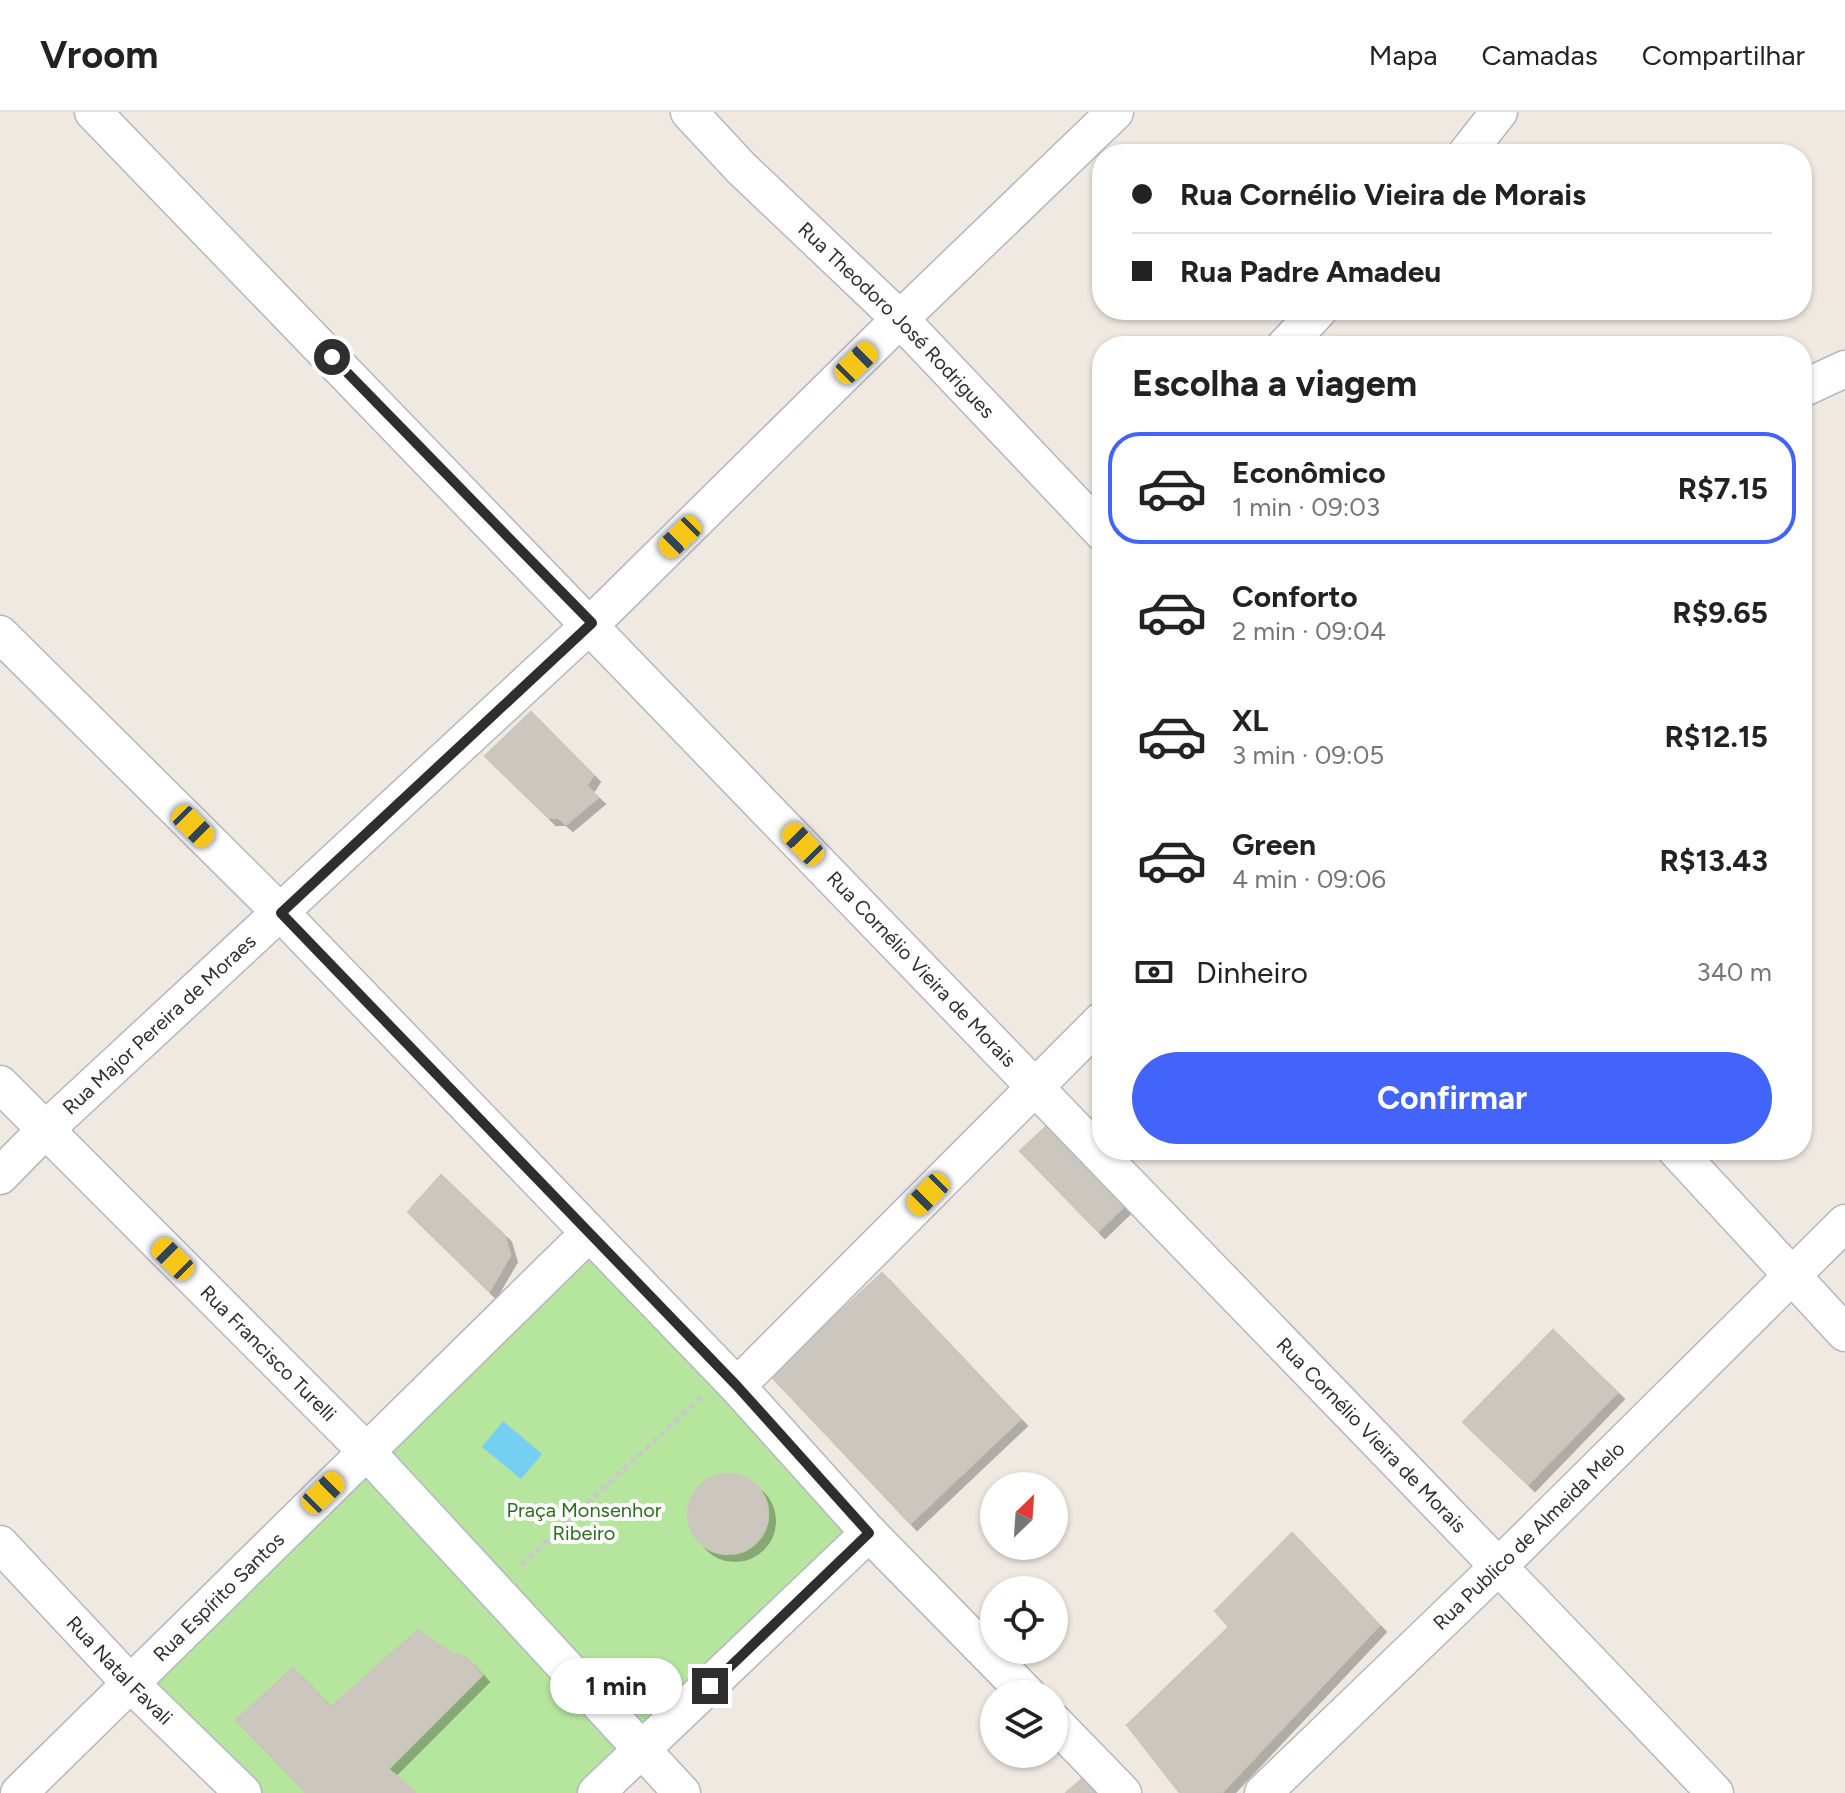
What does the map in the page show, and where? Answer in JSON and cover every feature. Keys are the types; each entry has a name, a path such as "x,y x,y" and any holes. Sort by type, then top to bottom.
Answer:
{"street":[{"name":"Rua Cornélio Vieira de Morais","path":"93,112 592,623 1092,1145"},
{"name":"Rua Theodoro José Rodrigues","path":"689,112 741,168 900,319 1092,521"},
{"name":"Rua Major Pereira de Moraes","path":"0,1176 45,1130 592,623 1115,112"},
{"path":"1474,144 1499,112"},
{"path":"1294,336 1310,320"},
{"path":"1812,384 1845,369"},
{"path":"0,634 281,913 732,1380 869,1533 1013,1680"},
{"path":"732,1380 1092,1030"},
{"name":"Rua Francisco Turelli","path":"0,1084 366,1451 682,1793"},
{"name":"Rua Cornélio Vieira de Morais","path":"1107,1160 1500,1565 1715,1793"},
{"path":"1685,1160 1845,1333"},
{"name":"Rua Publico de Almeida Melo","path":"1263,1793 1500,1565 1845,1223"},
{"name":"Rua Espírito Santos","path":"19,1793 589,1233"},
{"path":"596,1793 869,1533"},
{"name":"Rua Natal Favali","path":"0,1544 130,1683 243,1793"},
{"path":"1068,1736 1123,1793"}],"path":[{"path":"494,1591 732,1380"}],"green space":[{"name":"Praça Monsenhor Ribeiro","path":"588,1248 853,1524 583,1793 251,1793 146,1685"}],"water":[{"path":"503,1421 542,1454 521,1479 482,1447"}],"building":[{"path":"531,712 593,775 586,786 598,797 566,824 559,818 549,818 485,756"},
{"path":"1050,1123 1127,1203 1098,1231 1020,1151"},
{"path":"441,1175 504,1235 510,1255 489,1291 408,1212"},
{"path":"882,1273 1020,1419 910,1523 771,1376"},
{"path":"1553,1330 1617,1392 1528,1484 1463,1422"},
{"path":"728,1474 743,1477 756,1486 765,1499 768,1514 765,1529 756,1542 743,1551 728,1554 713,1551 700,1542 691,1529 688,1514 691,1499 700,1486 713,1477"},
{"path":"1292,1533 1379,1625 1221,1793 1180,1793 1127,1725 1229,1627 1215,1611"},
{"path":"418,1630 448,1651 467,1658 482,1675 388,1769 416,1793 307,1793 236,1720 293,1668 331,1707"},
{"path":"1084,1777 1101,1793 1066,1793"}],"route":[{"path":"332,357 592,623 281,913 737,1386 869,1533 710,1686"}]}
